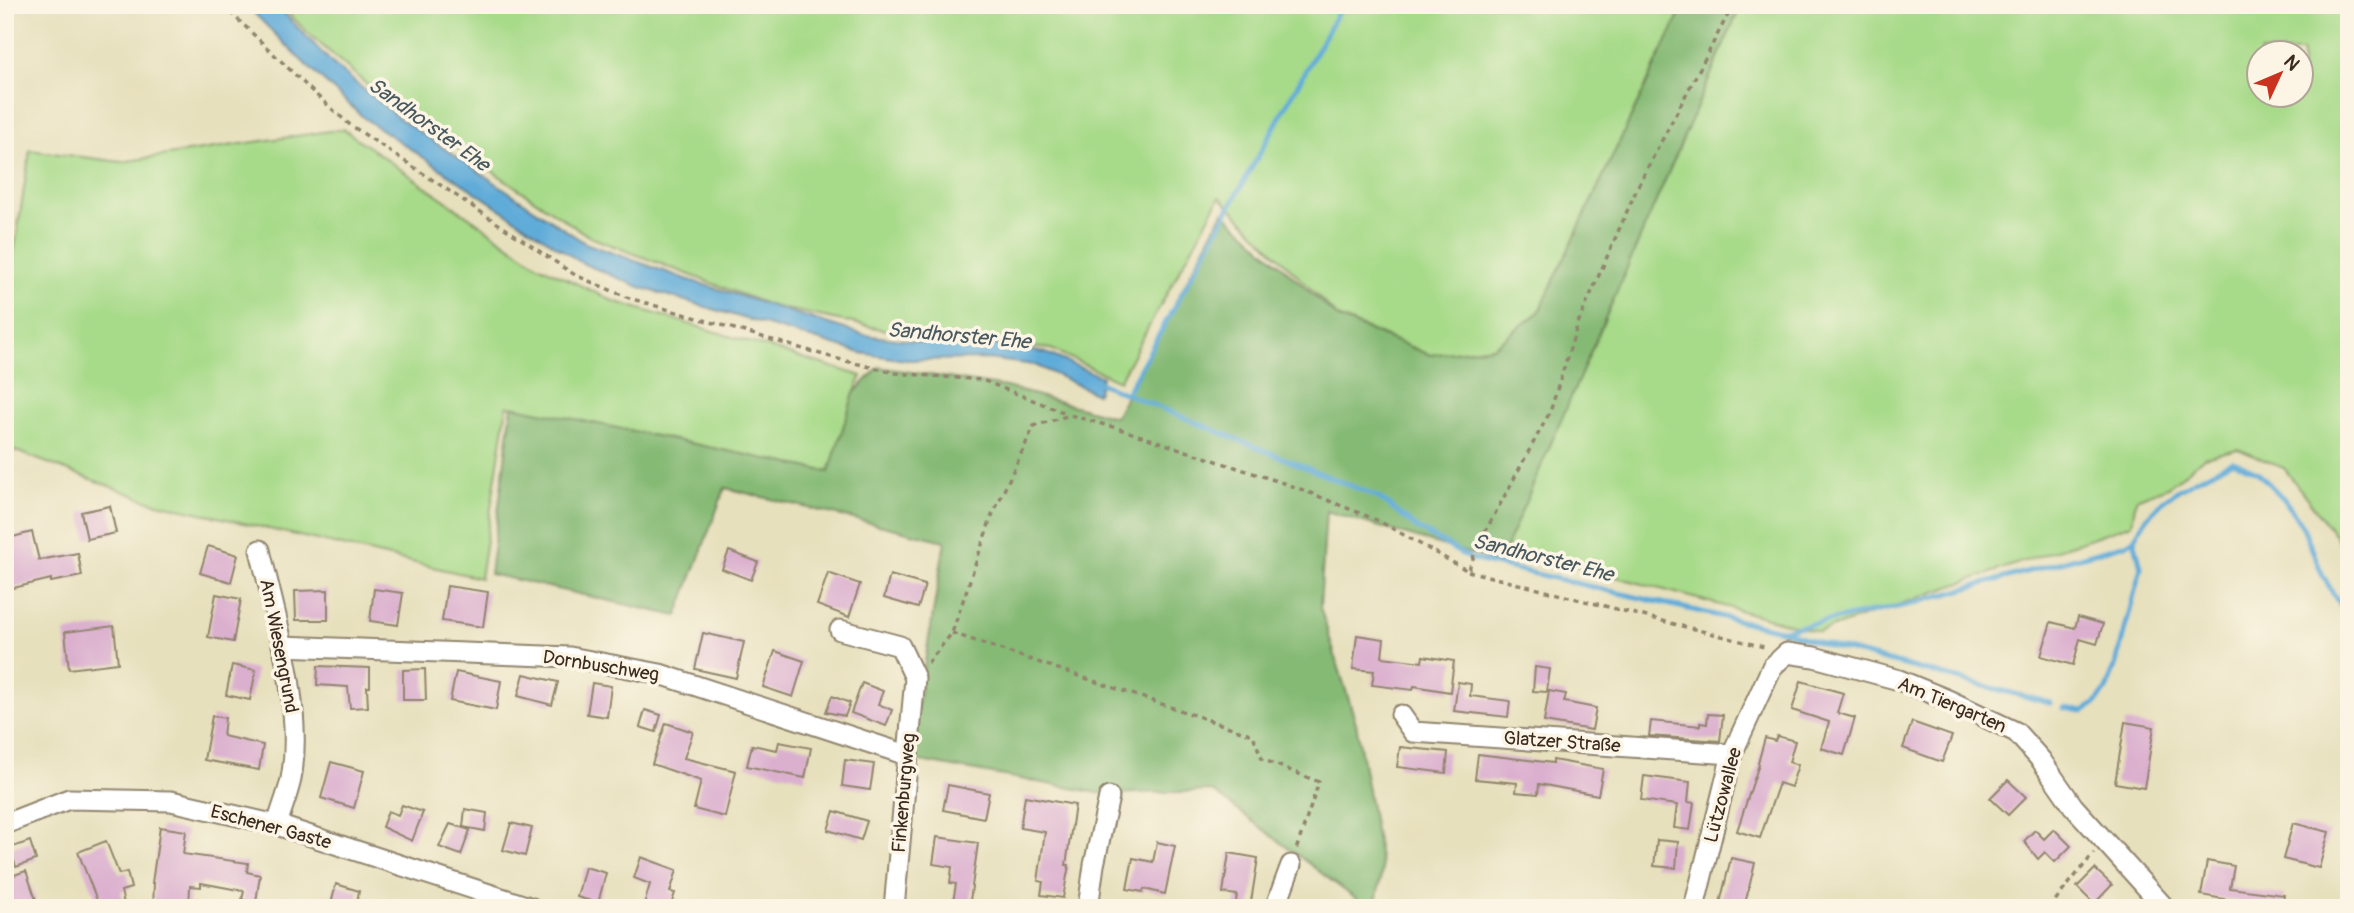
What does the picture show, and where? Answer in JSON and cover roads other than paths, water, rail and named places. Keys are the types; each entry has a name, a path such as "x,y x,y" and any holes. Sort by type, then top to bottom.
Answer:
{"street":[{"name":"Am Wiesengrund","path":"260,550 282,646 294,724 291,778 277,825"},
{"name":"Finkenburgweg","path":"840,630 900,646 915,678 894,908"},
{"name":"Dornbuschweg","path":"282,646 570,657 660,674 907,755"},
{"name":"Lützowallee","path":"1694,908 1732,754 1772,667 1787,653"},
{"name":"Am Tiergarten","path":"1787,653 1815,657 1899,680 2016,732 2041,760 2073,806 2165,908"},
{"name":"Glatzer Straße","path":"1401,715 1413,732 1732,754"},
{"path":"1088,908 1094,865 1110,797"},
{"name":"Eschener Gaste","path":"5,824 71,799 171,802 277,825 532,908"},
{"path":"1275,908 1291,865"}],"water":[{"path":"246,5 276,5 333,64 396,116 585,243 686,279 864,335 938,344 993,344 1046,353 1102,377 1097,394 1035,365 987,359 905,360 861,353 642,288 582,263 364,118"}],"waterway":[{"path":"1126,394 1342,5"},
{"name":"Sandhorster Ehe","path":"1097,382 1378,497 1417,528 1471,559 1780,630 1823,644 2050,703"},
{"name":"Sandhorster Ehe","path":"1783,630 1907,605 2126,544 2134,539 2147,517 2166,498 2233,461 2257,472 2284,499 2303,527 2323,576 2345,614 2349,616"},
{"name":"Sandhorster Ehe","path":"2064,708 2083,711 2095,704 2106,690 2116,664 2141,567 2134,539"}]}
